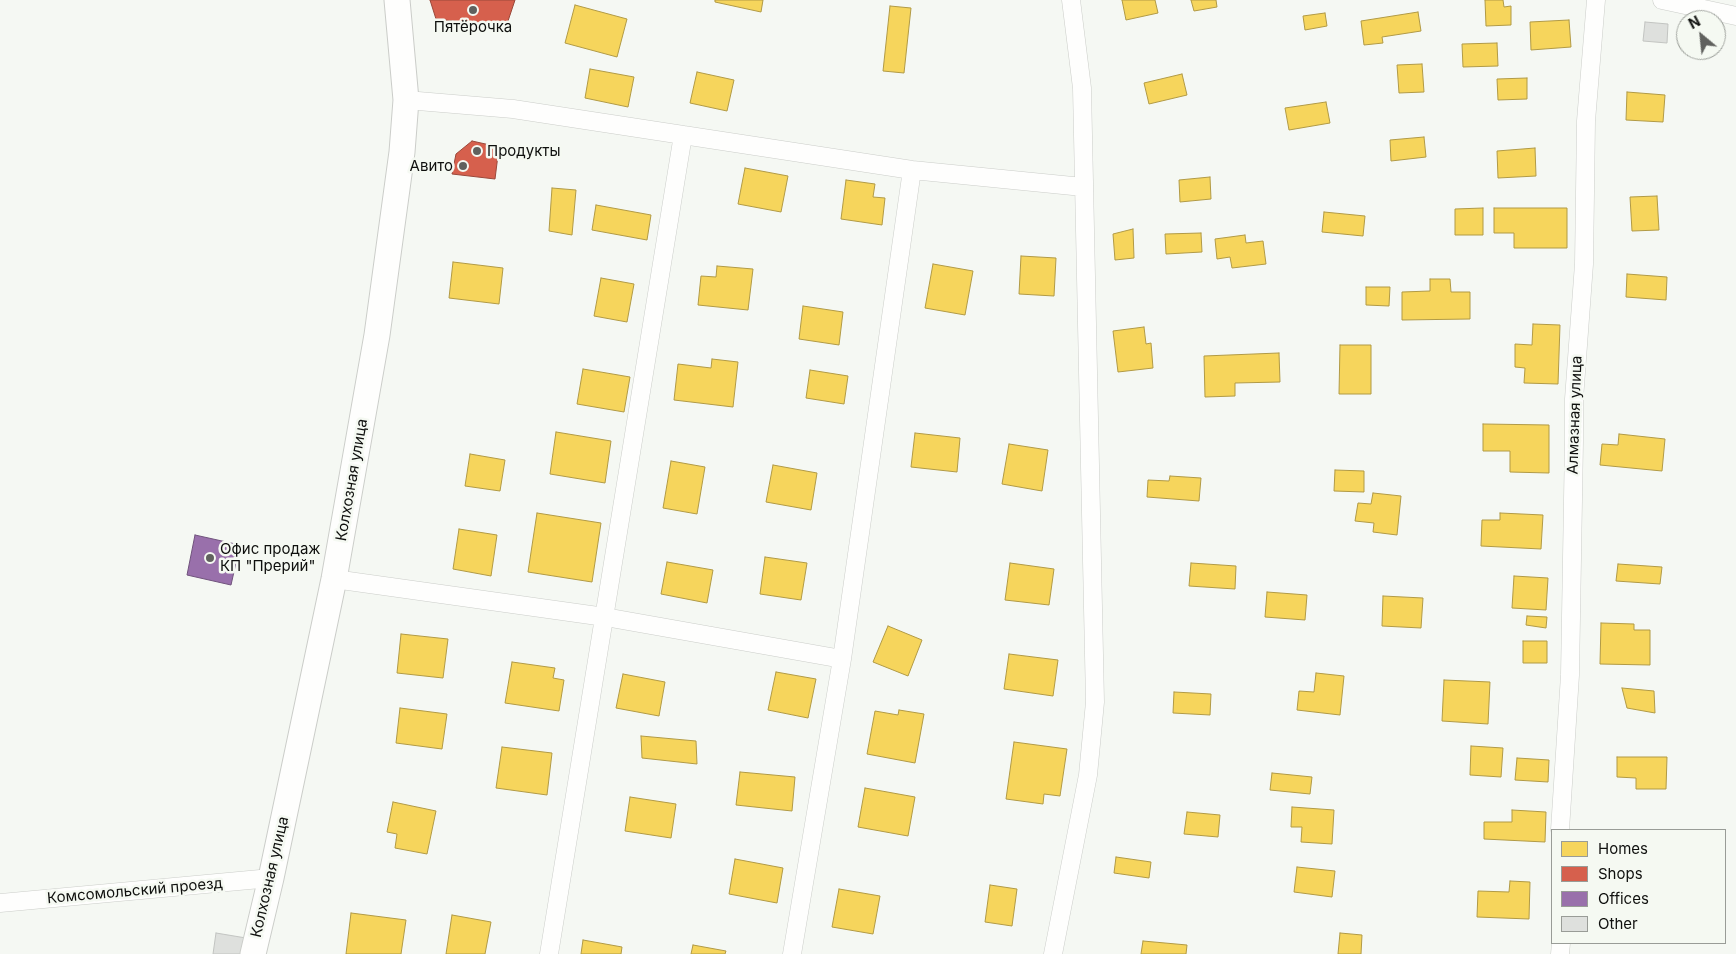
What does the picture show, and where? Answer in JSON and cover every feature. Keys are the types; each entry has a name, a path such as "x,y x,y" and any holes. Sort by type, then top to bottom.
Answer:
{"main road":[{"name":"Колхозная улица","path":"252,954 271,878 334,579 377,335 402,152 406,100 397,0"}],"street":[{"path":"1053,954 1088,775 1094,702 1082,88 1070,0"},
{"name":"Алмазная улица","path":"1560,829 1570,675 1574,399 1584,264 1586,121 1596,0"},
{"path":"1662,0 1736,16"},
{"path":"406,100 513,109 912,170 1083,187"},
{"path":"549,954 683,135"},
{"path":"792,954 842,659 912,170"},
{"path":"334,579 605,617 842,659"},
{"name":"Комсомольский проезд","path":"0,903 271,878"}],"building: Homes":[{"path":"715,0 763,0 761,12 715,2"},
{"path":"1122,0 1155,0 1158,13 1126,20"},
{"path":"1191,0 1216,0 1217,7 1194,11"},
{"path":"1485,0 1503,0 1504,7 1511,6 1511,25 1486,26"},
{"path":"575,5 627,19 617,57 565,43"},
{"path":"890,6 911,8 904,73 883,71"},
{"path":"1418,12 1421,31 1382,37 1383,43 1364,45 1361,21"},
{"path":"1325,13 1327,26 1305,30 1303,16"},
{"path":"1569,20 1571,47 1531,50 1530,22"},
{"path":"1497,43 1498,66 1463,67 1462,44"},
{"path":"1422,64 1424,92 1399,93 1397,65"},
{"path":"590,69 634,77 628,107 585,98"},
{"path":"697,72 734,80 727,111 690,103"},
{"path":"1182,74 1187,95 1149,104 1144,83"},
{"path":"1527,78 1527,99 1498,100 1497,79"},
{"path":"1627,92 1665,95 1663,122 1626,120"},
{"path":"1326,102 1330,123 1289,130 1285,108"},
{"path":"1424,137 1426,157 1391,161 1390,140"},
{"path":"1535,148 1536,176 1498,178 1497,151"},
{"path":"745,168 788,176 781,212 738,204"},
{"path":"1210,177 1211,199 1180,202 1179,180"},
{"path":"846,180 875,184 873,197 885,198 882,225 841,219"},
{"path":"552,188 576,190 572,235 549,231"},
{"path":"1657,196 1659,230 1632,231 1630,197"},
{"path":"596,205 651,215 647,240 592,230"},
{"path":"1483,208 1483,235 1455,235 1455,209"},
{"path":"1494,208 1567,208 1567,248 1514,248 1514,233 1494,233"},
{"path":"1324,212 1365,216 1363,236 1322,232"},
{"path":"1133,229 1134,258 1115,260 1113,234"},
{"path":"1201,233 1202,252 1166,254 1165,234"},
{"path":"1245,235 1246,243 1263,241 1266,264 1232,268 1230,257 1217,259 1215,239"},
{"path":"1021,256 1056,258 1054,296 1019,294"},
{"path":"453,262 503,268 499,304 449,298"},
{"path":"933,264 973,271 965,315 925,308"},
{"path":"717,266 753,269 748,310 698,305 701,276 716,277"},
{"path":"1627,274 1667,277 1666,300 1626,297"},
{"path":"601,278 634,284 627,322 594,316"},
{"path":"1430,279 1450,279 1451,292 1470,292 1470,319 1402,320 1402,292 1430,291"},
{"path":"1366,287 1390,287 1389,306 1366,305"},
{"path":"803,306 843,312 839,345 799,339"},
{"path":"1533,324 1560,325 1558,384 1524,383 1525,368 1515,367 1515,344 1532,345"},
{"path":"1144,327 1146,344 1151,343 1153,368 1118,372 1113,331"},
{"path":"1340,345 1371,345 1371,394 1339,394"},
{"path":"1279,353 1280,382 1235,383 1235,396 1205,397 1204,356"},
{"path":"712,359 738,362 733,407 674,400 678,364 711,368"},
{"path":"583,369 630,377 624,412 577,404"},
{"path":"810,370 848,376 844,404 806,398"},
{"path":"1483,424 1549,425 1549,473 1510,472 1510,451 1483,451"},
{"path":"556,432 611,441 605,483 550,474"},
{"path":"915,433 960,438 957,472 911,467"},
{"path":"1619,434 1665,439 1662,471 1600,465 1602,444 1618,445"},
{"path":"1009,444 1048,450 1042,491 1002,484"},
{"path":"470,454 505,460 500,491 465,486"},
{"path":"671,461 705,467 697,514 663,508"},
{"path":"773,465 817,473 811,510 766,502"},
{"path":"1335,470 1364,471 1364,492 1334,491"},
{"path":"1170,476 1201,478 1199,501 1147,497 1148,480 1169,481"},
{"path":"1373,493 1401,496 1397,535 1373,532 1374,523 1355,521 1358,503 1371,504"},
{"path":"537,513 601,523 592,582 528,572"},
{"path":"1500,513 1543,515 1541,549 1481,546 1482,520 1500,520"},
{"path":"459,529 497,535 491,576 453,569"},
{"path":"765,557 807,563 801,600 760,594"},
{"path":"667,562 713,570 707,603 661,594"},
{"path":"1010,563 1054,569 1049,605 1005,600"},
{"path":"1191,563 1236,566 1235,589 1189,586"},
{"path":"1618,564 1662,567 1660,584 1616,581"},
{"path":"1514,576 1548,578 1546,610 1512,608"},
{"path":"1267,592 1307,595 1305,620 1265,617"},
{"path":"1383,596 1423,598 1421,628 1382,626"},
{"path":"1527,616 1547,617 1546,628 1526,625"},
{"path":"1601,623 1634,624 1634,630 1650,630 1650,665 1600,664"},
{"path":"888,626 922,640 908,676 873,662"},
{"path":"401,634 448,639 443,678 397,673"},
{"path":"1523,641 1547,641 1547,663 1523,663"},
{"path":"1009,654 1058,660 1053,696 1004,689"},
{"path":"512,662 555,668 553,678 564,680 559,711 505,703"},
{"path":"776,672 816,679 808,718 768,710"},
{"path":"1316,673 1344,676 1340,715 1297,710 1299,691 1314,692"},
{"path":"623,674 665,682 659,716 616,708"},
{"path":"1444,680 1490,682 1488,724 1442,721"},
{"path":"1622,688 1654,691 1655,713 1627,708"},
{"path":"1174,692 1211,694 1210,715 1173,713"},
{"path":"400,708 447,714 442,749 396,743"},
{"path":"899,710 924,714 915,763 867,754 875,711 898,715"},
{"path":"641,736 696,741 697,764 642,758"},
{"path":"1014,742 1067,749 1060,796 1044,794 1043,804 1006,799"},
{"path":"1471,746 1503,748 1501,777 1470,775"},
{"path":"502,747 552,753 547,795 496,788"},
{"path":"1617,757 1667,757 1666,789 1636,789 1636,778 1617,777"},
{"path":"1517,758 1549,760 1548,782 1515,780"},
{"path":"740,772 795,777 792,811 736,805"},
{"path":"1272,773 1312,777 1310,794 1270,790"},
{"path":"865,788 915,797 908,836 858,827"},
{"path":"630,797 676,804 671,838 625,831"},
{"path":"393,802 436,811 427,854 395,848 397,834 387,832"},
{"path":"1292,807 1334,810 1332,844 1301,842 1302,827 1291,827"},
{"path":"1512,810 1546,812 1545,842 1484,839 1484,822 1512,822"},
{"path":"1187,812 1220,815 1218,837 1184,834"},
{"path":"1116,857 1151,862 1149,878 1114,873"},
{"path":"735,859 783,868 777,903 729,894"},
{"path":"1297,867 1335,871 1332,897 1294,892"},
{"path":"1510,881 1530,882 1529,919 1477,917 1478,891 1509,892"},
{"path":"990,885 1017,889 1012,926 985,922"},
{"path":"839,889 880,896 873,934 832,927"},
{"path":"351,913 406,920 401,954 346,954"},
{"path":"452,915 491,922 485,954 446,954"},
{"path":"1340,933 1362,935 1361,954 1338,954"},
{"path":"583,940 622,947 621,954 581,954"},
{"path":"1143,941 1187,945 1186,954 1141,954"},
{"path":"693,945 726,951 725,954 691,954"}],"building: Shops":[{"name":"Пятёрочка","path":"430,0 515,0 506,27 436,19"},
{"path":"472,141 499,147 495,179 452,174 456,154"}],"building: Offices":[{"path":"195,535 240,545 231,585 187,575"}],"building: Other":[{"path":"1645,22 1668,24 1667,43 1643,41"},
{"path":"216,933 246,938 243,954 213,954"}],"place":[{"name":"Пятёрочка","path":"473,10"},
{"name":"Продукты","path":"477,151"},
{"name":"Авито","path":"463,166"},
{"name":"Офис продаж КП \"Прерий\"","path":"210,558"}]}
